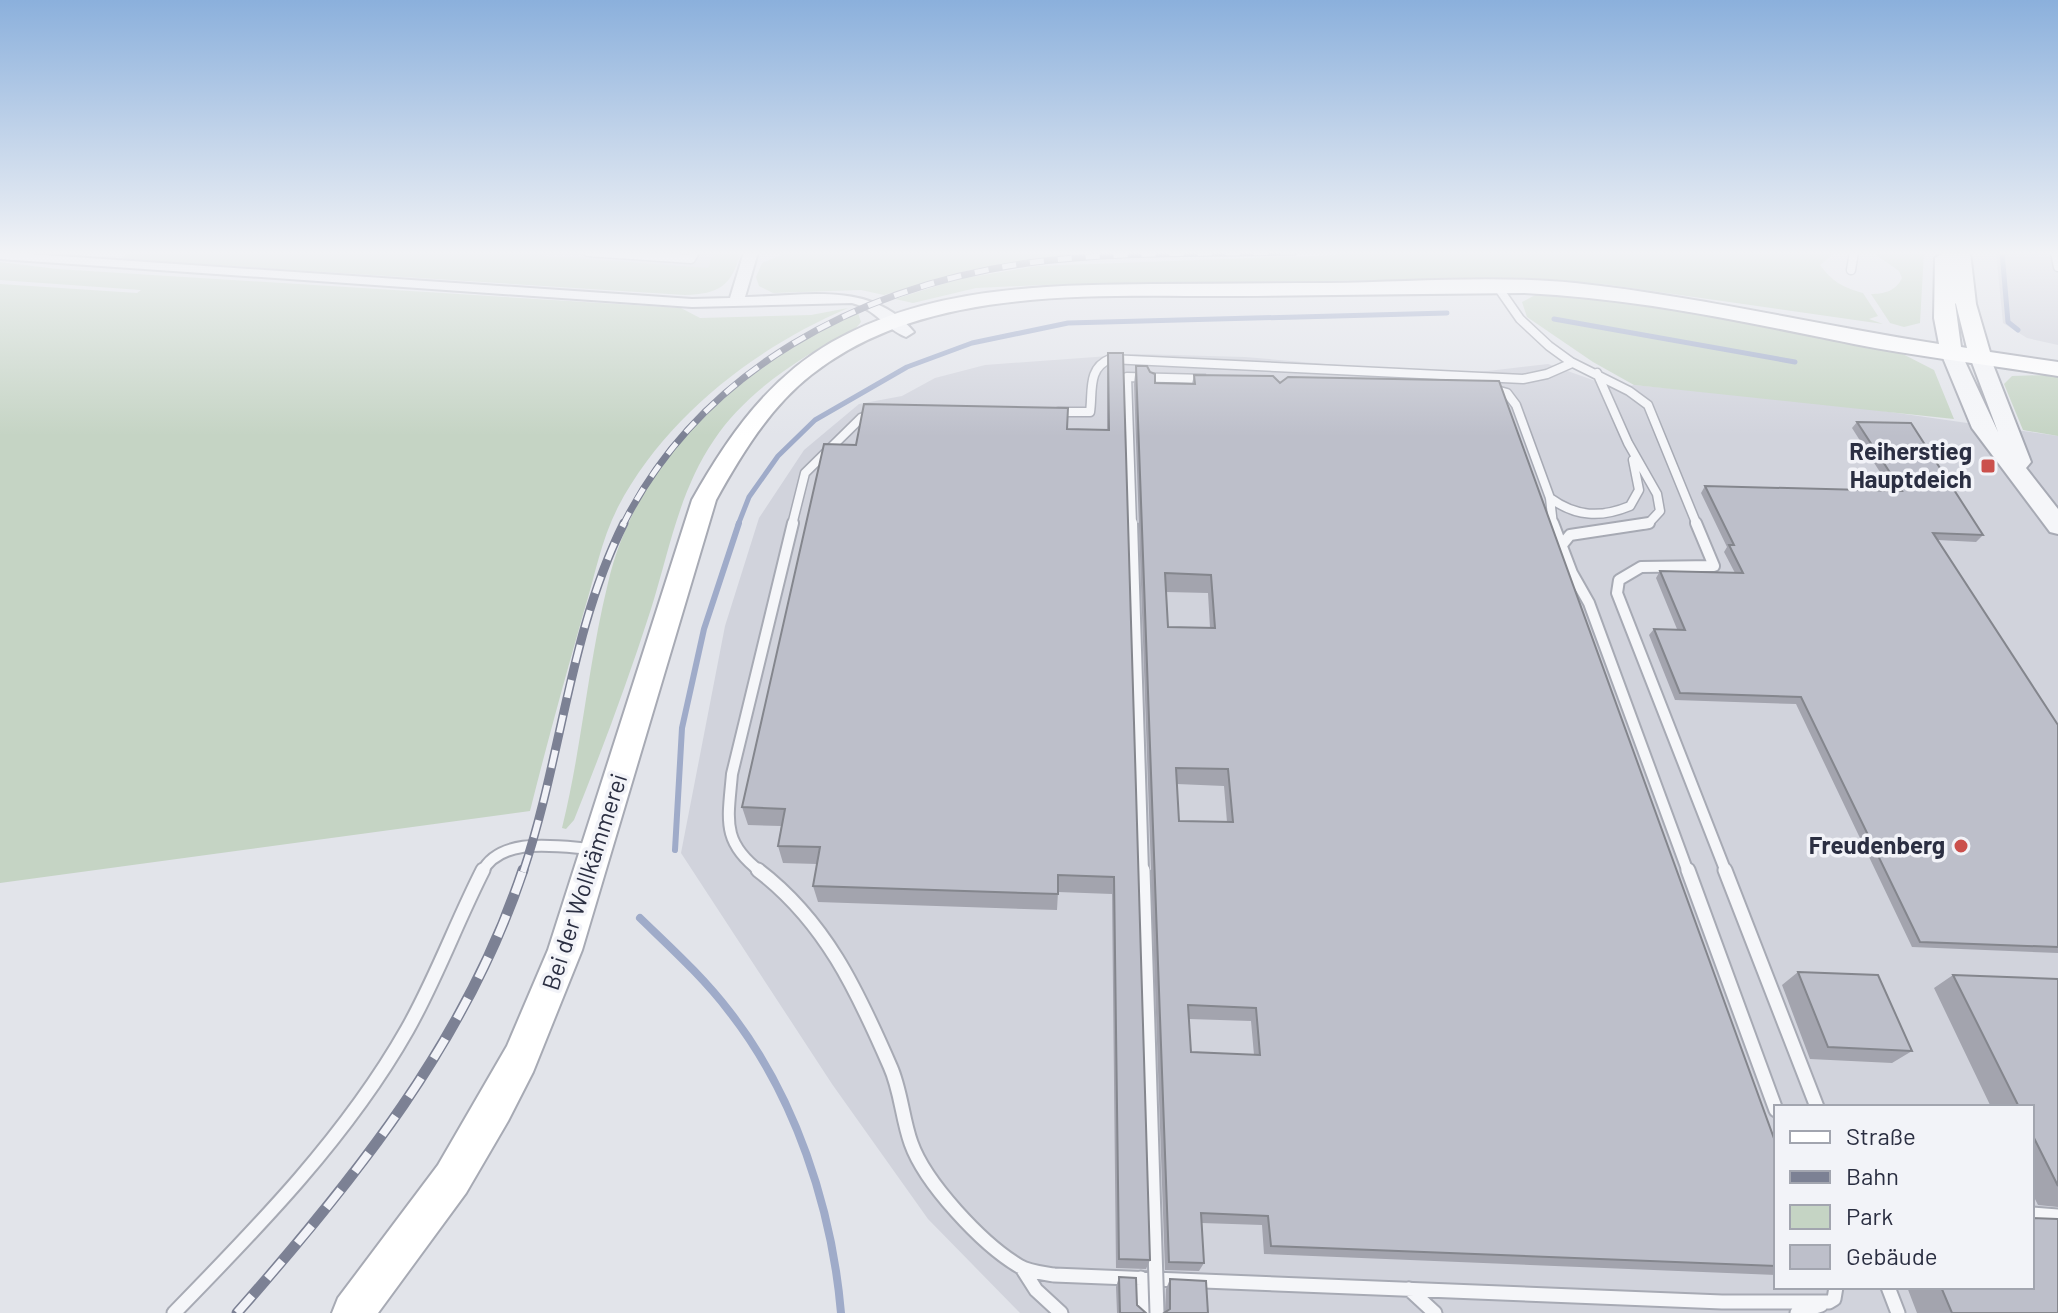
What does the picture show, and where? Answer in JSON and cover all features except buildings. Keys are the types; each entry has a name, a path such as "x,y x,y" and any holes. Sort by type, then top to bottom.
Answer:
{"main road":[{"name":"Bei der Wollkämmerei","path":"353,1313 452,1179 495,1108 545,1003 696,521 715,478 755,423 830,369 900,327 961,313"},
{"name":"Bei der Wollkämmerei","path":"1733,313 1814,330 1979,352"},
{"path":"1945,313 1950,348"},
{"path":"1968,313 1979,352"},
{"path":"1970,325 1994,340 2035,356"},
{"path":"1979,352 2058,360"},
{"path":"1979,352 2058,369"}],"street":[{"path":"882,313 900,327"},
{"path":"1950,348 1983,428 2058,526"},
{"path":"1979,352 1999,412 2034,495"}],"lane":[{"path":"1514,313 1533,334 1572,363 1630,389 1648,405 1714,566 1641,567 1619,580 1617,593 1816,1105"},
{"path":"1043,412 1090,412 1094,369 1100,362 1110,359 1523,379 1547,374 1572,363"},
{"path":"1290,374 1306,369"},
{"path":"1561,546 1570,535 1648,524 1660,511 1657,494 1628,443 1597,373"},
{"path":"1152,385 1217,383 1127,377 1157,1313"},
{"path":"1372,382 1498,389 1507,393 1516,405 1550,498 1553,525 1572,573 1589,603 1774,1105"},
{"path":"1482,390 1498,389"},
{"path":"893,411 861,418 805,473 732,774 729,805 731,842 745,860 788,893 833,950 850,978 892,1070 916,1159 975,1230 1022,1268 1036,1290 1061,1313"},
{"path":"1550,498 1578,515 1608,513 1630,506 1639,490 1639,480 1628,443"},
{"path":"174,1313 270,1214 342,1125 405,1033 432,983 486,864 500,853 516,848 595,849"},
{"path":"2034,1214 2058,1216"},
{"path":"1022,1268 1054,1275 1722,1302 1829,1302"},
{"path":"1141,1278 1143,1313"},
{"path":"1409,1289 1435,1313"},
{"path":"1797,1313 1834,1299 1836,1289"},
{"path":"1889,1289 1898,1313"}],"shaded area":[{"path":"2002,313 2058,313 2058,345 2027,338 2003,323"},
{"path":"1137,354 1245,357 1454,375 1548,364 1618,389 1634,385 1834,404 2058,436 2058,1313 1020,1313 928,1219 832,1084 681,853 725,626 759,518 804,450 859,404 902,396 935,378 985,365"}],"green space":[{"path":"0,313 691,313 700,318 836,313 780,343 716,388 661,443 638,474 618,507 603,545 530,811 0,883"},
{"path":"858,313 861,322 856,328 797,362 743,405 727,422 702,460 683,501 642,636 605,741 574,820 566,829 562,828 608,583 623,537 643,494 669,455 700,419 735,387 815,334"},
{"path":"1526,313 1694,313 1895,350 1934,370 1954,419 1634,385 1593,362"},
{"path":"1808,313 1876,313 1878,316 1869,319 1883,324"},
{"path":"1884,313 1921,313 1920,323 1904,327 1890,323"},
{"path":"2012,376 2058,377 2058,436 2023,430 2004,384"}],"waterway":[{"path":"738,525 749,497 778,456 815,420 907,367 972,343 1068,323 1437,313"},
{"path":"2007,313 2008,322 2018,330"},
{"path":"1554,319 1795,362"},
{"path":"675,850 682,728 704,629 739,523"},
{"path":"640,918 719,998 773,1079 791,1116 819,1193 829,1233 841,1313"}],"railway":[{"path":"623,524 656,470 695,422 741,380 792,344 851,313"},
{"path":"523,872 548,784 590,608 623,524"},
{"path":"237,1313 364,1159 439,1050 471,993 499,933 523,870"}],"place":[{"name":"Reiherstieg Hauptdeich","path":"1988,466"},
{"name":"Freudenberg","path":"1961,846"}]}
